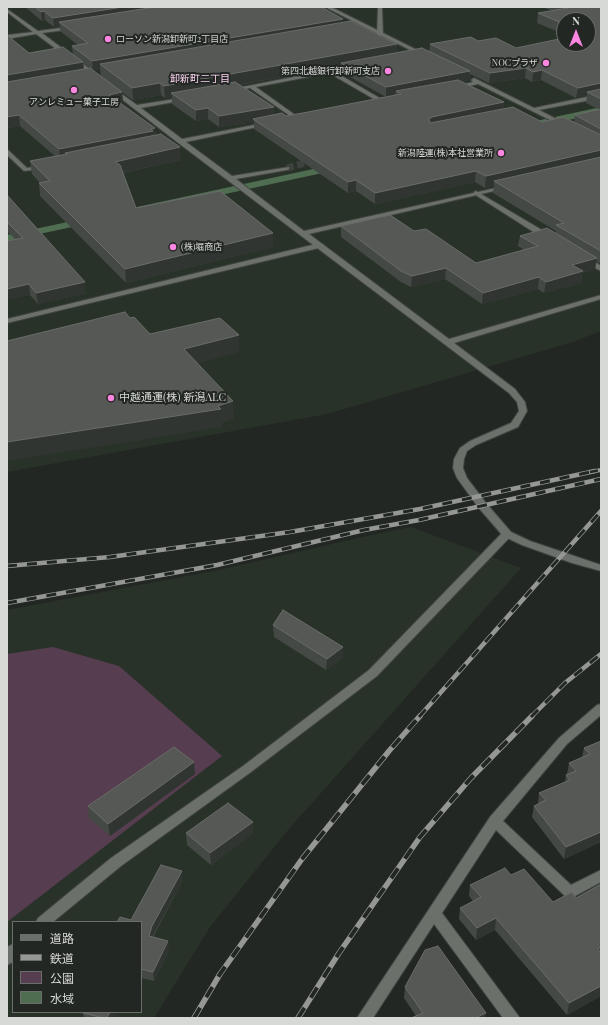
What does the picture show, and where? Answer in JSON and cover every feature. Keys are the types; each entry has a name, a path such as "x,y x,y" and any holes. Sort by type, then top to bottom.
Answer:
{"street":[{"path":"327,7 429,58"},
{"path":"380,7 380,34"},
{"path":"7,10 182,140 512,391 521,402 523,411 515,425 473,443 463,450 459,459 458,468 462,478 475,497 507,534 591,566 601,568"},
{"path":"7,37 83,25"},
{"path":"357,28 365,27"},
{"path":"414,56 422,54"},
{"path":"220,92 360,66"},
{"path":"329,71 381,101"},
{"path":"85,75 101,73"},
{"path":"465,75 575,130"},
{"path":"449,88 479,82"},
{"path":"251,86 296,118"},
{"path":"521,113 601,96"},
{"path":"136,107 190,97"},
{"path":"374,103 389,100"},
{"path":"288,119 304,116"},
{"path":"174,142 273,122"},
{"path":"7,151 26,170 50,165"},
{"path":"232,178 286,168"},
{"path":"304,233 512,184"},
{"path":"476,193 555,241"},
{"path":"7,321 320,245"},
{"path":"581,257 601,269"},
{"path":"448,342 601,297"},
{"path":"44,921 116,862 247,769 373,673 507,534"},
{"path":"365,1018 495,821 563,741 601,708"},
{"path":"495,821 570,892 601,875"},
{"path":"434,914 512,1018"}],"shaded area":[{"path":"7,7 601,7 601,331 573,342 327,414 7,472"},
{"path":"411,527 521,568 288,830 210,927 154,1018 7,1018 7,610 219,570"}],"green space":[{"path":"53,647 119,666 222,756 7,922 7,654"}],"water":[{"path":"601,107 601,113 7,241 7,235"}],"building":[{"path":"35,7 123,7 53,18 44,11 41,12"},
{"path":"155,7 321,7 343,19 92,61 72,46 88,43 59,22"},
{"path":"565,7 601,7 601,83 578,88 542,70 533,72 526,68 490,73 430,44 471,37 478,41 496,38 516,48 556,40 556,52 596,52 596,12 556,12 556,21 538,13 568,8"},
{"path":"351,21 397,44 164,86 160,83 132,88 100,64"},
{"path":"7,35 29,53 63,47 83,62 7,75"},
{"path":"422,48 470,71 386,87 341,63"},
{"path":"90,68 122,92 109,95 155,128 151,129 153,131 59,149 19,115 7,117 7,82"},
{"path":"458,80 504,102 432,117 429,119 430,123 513,107 542,122 563,117 601,135 601,150 486,176 476,171 375,193 356,180 348,182 253,119 282,113 286,116 308,112 401,94 396,91"},
{"path":"235,82 274,107 219,116 208,108 196,110 171,93"},
{"path":"601,89 601,99 587,92"},
{"path":"601,109 601,129 575,115"},
{"path":"161,134 180,147 115,162 120,165 136,208 220,191 273,233 125,269 39,183 50,181 30,161"},
{"path":"601,157 601,251 556,225 564,223 494,181"},
{"path":"7,195 85,282 36,293 29,284 7,289 7,241 23,238 7,222"},
{"path":"390,215 414,231 426,229 476,263 538,246 520,236 547,228 597,258 572,265 583,271 546,282 539,277 483,293 446,268 412,276 401,271 341,226"},
{"name":"中越通運(株) 新潟ALC","path":"125,312 130,318 134,317 150,334 220,318 239,335 184,349 233,401 218,406 221,409 7,442 7,341"},
{"path":"283,610 343,647 327,659 273,625"},
{"path":"601,741 601,832 566,847 534,806 546,800 539,793 570,780 566,775 576,771 569,763 590,754 584,748"},
{"path":"174,747 194,762 108,824 88,806"},
{"path":"228,803 253,822 210,853 186,833"},
{"path":"161,865 182,871 152,926 149,936 168,941 153,972 142,969 142,921 118,921 120,917 131,920"},
{"path":"505,868 511,875 524,869 553,902 572,892 576,898 601,884 601,947 598,949 601,953 601,986 569,1003 496,918 477,928 460,908 481,897 470,885"},
{"path":"438,946 486,1013 475,1018 411,1018 423,1013 405,987 425,950"},
{"path":"83,1013 110,1013 107,1018"}],"tunnel":[{"path":"287,168 316,160"}],"railway":[{"path":"592,472 601,470"},
{"path":"7,566 110,557 290,532 420,509 592,472"},
{"path":"7,603 217,565 364,530 419,520 601,479"},
{"path":"419,717 601,511"},
{"path":"532,716 565,683 601,654"},
{"path":"194,1018 220,974 302,859 389,751 420,716"},
{"path":"298,1018 339,953 420,837 471,778 532,716"}],"place":[{"name":"ローソン新潟卸新町2丁目店","path":"108,39"},
{"name":"NOCプラザ","path":"546,63"},
{"name":"第四北越銀行卸新町支店","path":"388,71"},
{"name":"アンレミュー菓子工房","path":"74,90"},
{"name":"新潟陸運(株)本社営業所","path":"501,153"},
{"name":"(株)堀商店","path":"173,247"},
{"name":"中越通運(株) 新潟ALC","path":"111,398"}],"district":[{"name":"卸新町二丁目","path":"200,79"}]}
